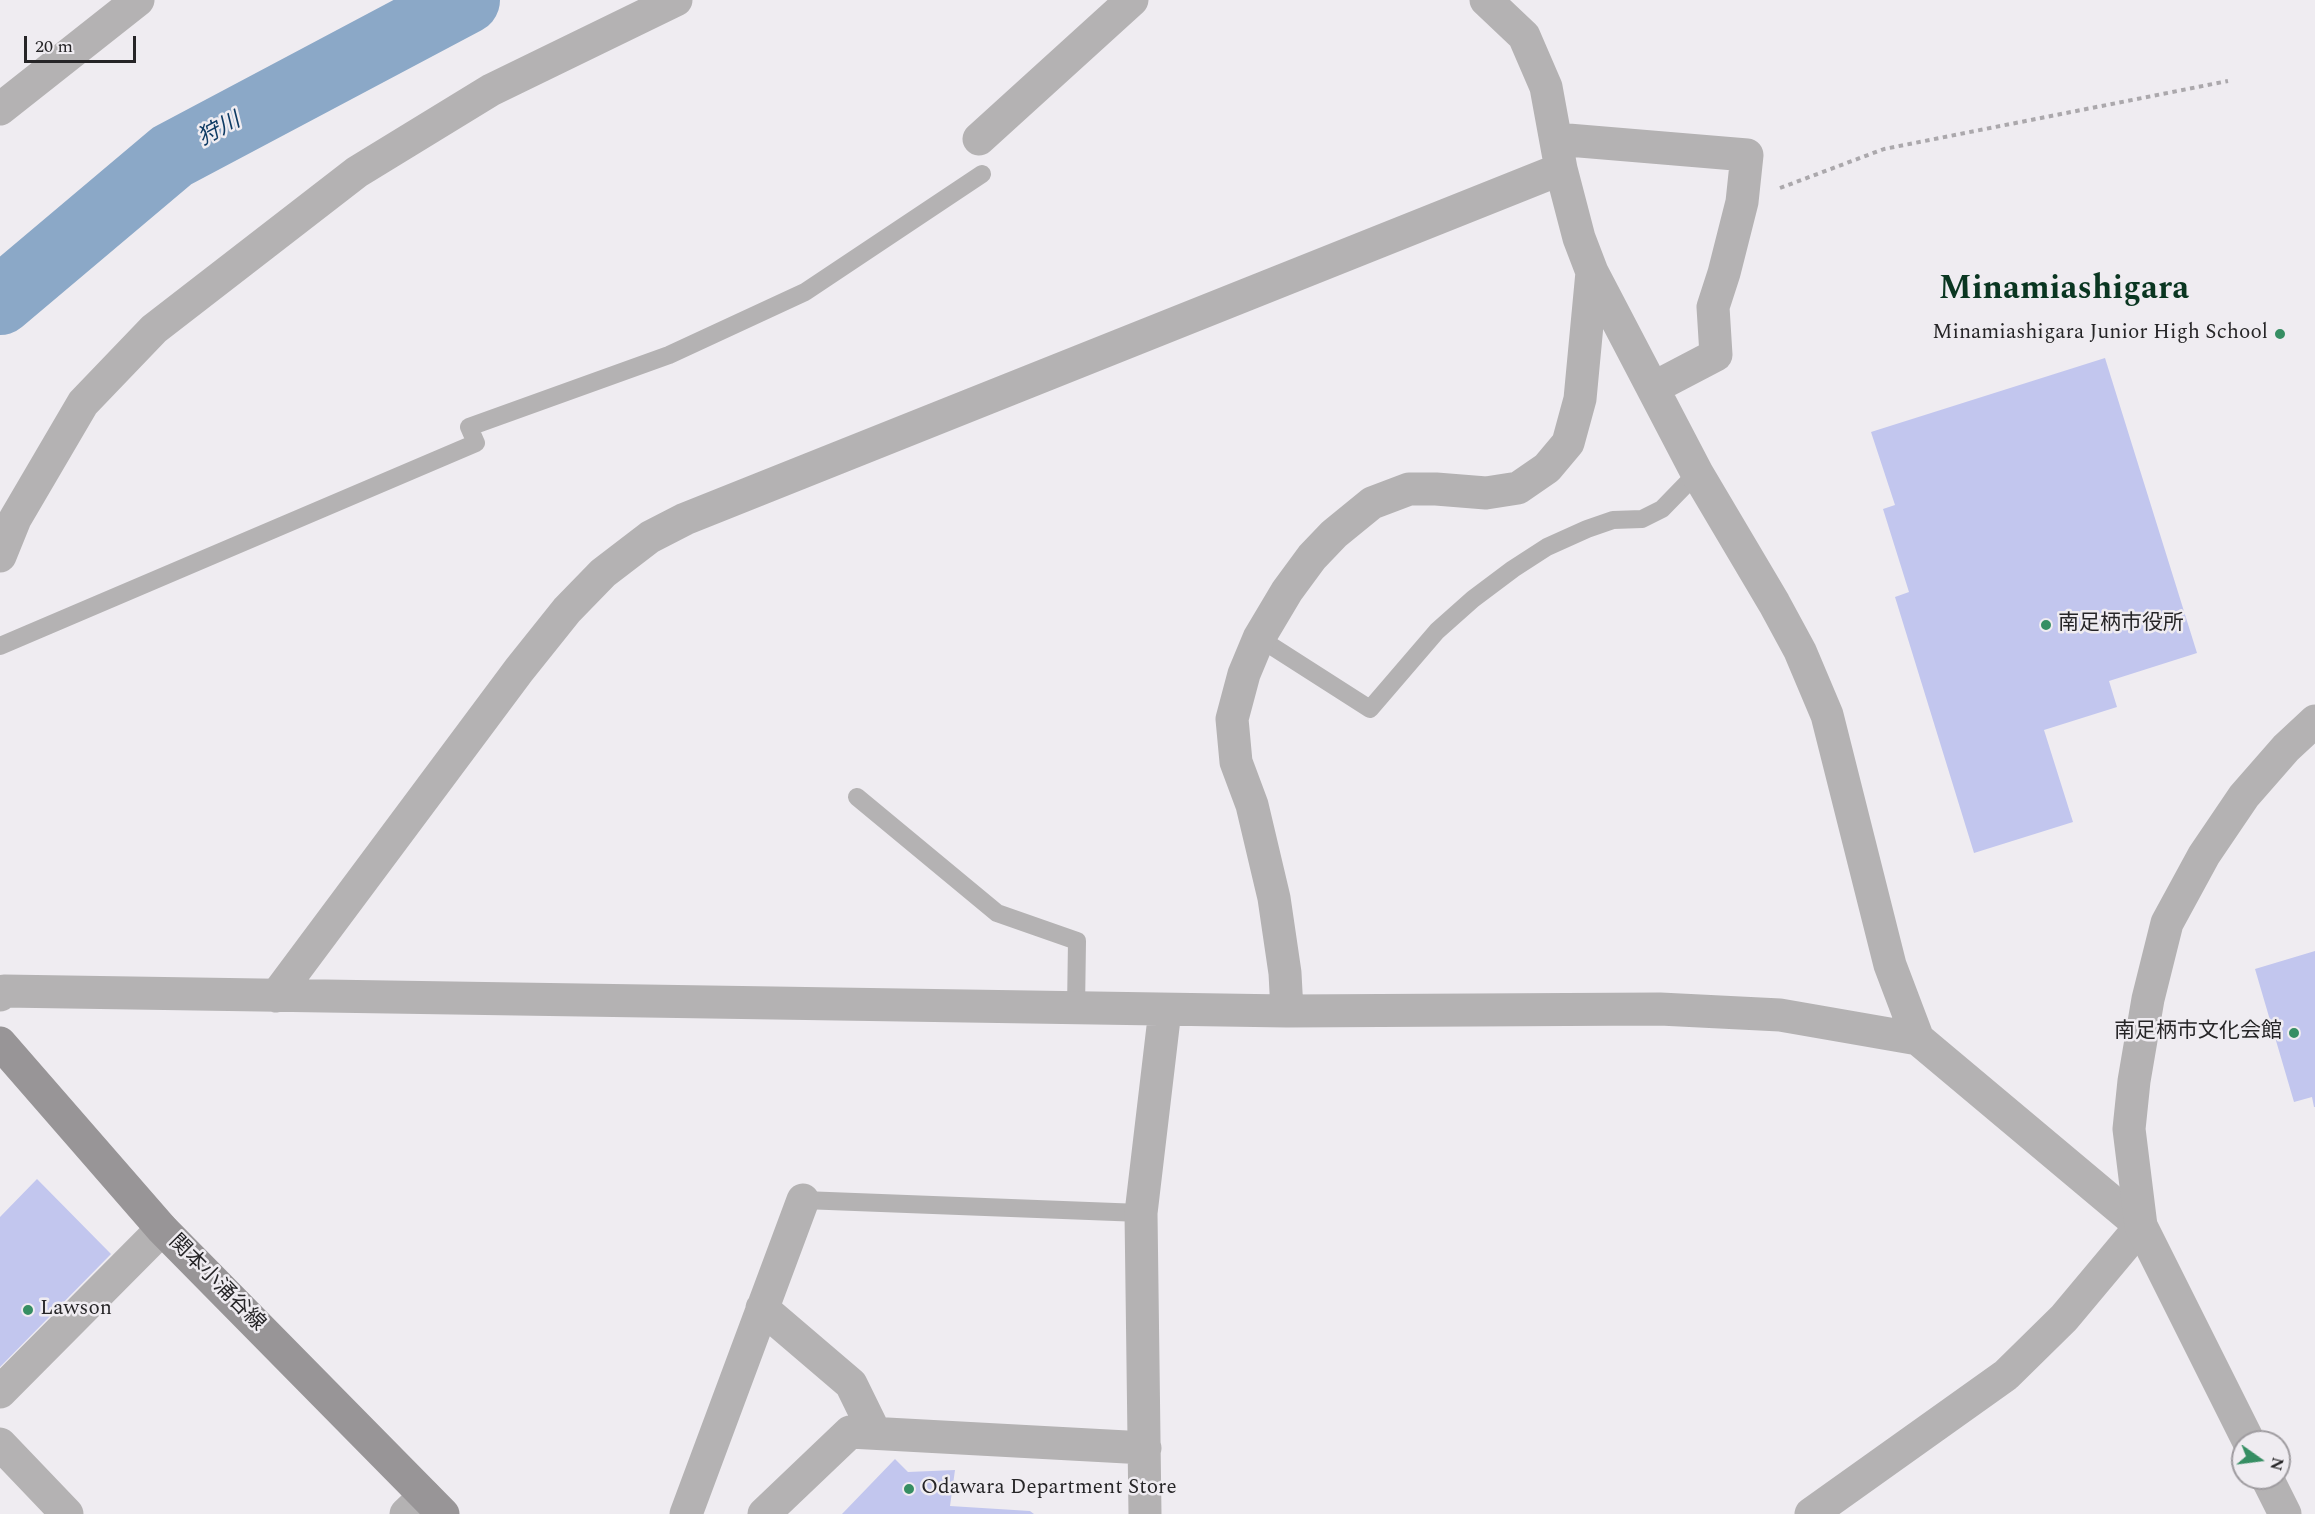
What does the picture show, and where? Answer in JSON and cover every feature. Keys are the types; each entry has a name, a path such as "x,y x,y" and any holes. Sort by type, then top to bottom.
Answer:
{"main road":[{"name":"関本小涌谷線","path":"0,1043 162,1229 425,1508"}],"street":[{"path":"0,109 138,0"},
{"path":"0,556 15,519 83,403 153,329 357,172 491,90 676,0"},
{"path":"979,139 1131,0"},
{"path":"1486,0 1524,36 1546,87 1579,238 1592,273 1697,473 1800,651 1827,715 1890,965 1918,1039 2141,1226"},
{"path":"276,996 519,670 567,610 603,573 650,537 696,515 1559,154 1747,155 1742,202 1713,307 1716,355 1653,388"},
{"path":"1287,1011 1285,973 1274,898 1252,805 1236,762 1232,719 1244,674 1259,638 1287,591 1312,557 1334,534 1372,503 1409,489 1486,493 1518,488 1547,468 1568,443 1580,399 1592,273"},
{"path":"2243,1430 2141,1226 2129,1129 2134,1081 2148,999 2167,923 2204,855 2244,796 2286,748 2315,721"},
{"path":"0,995 4,991 1165,1010 1671,1010 1780,1015 1918,1039"},
{"path":"1145,1514 1141,1213 1165,1010"},
{"path":"686,1514 803,1200"},
{"path":"1811,1514 2006,1375 2064,1318 2141,1226"},
{"path":"0,1392 162,1229"},
{"path":"762,1308 851,1384 875,1433"},
{"path":"764,1514 850,1432 1145,1448"},
{"path":"0,1444 67,1514"},
{"path":"2273,1490 2285,1514"}],"lane":[{"path":"0,646 476,442 470,426 669,355 805,292 982,174"},
{"path":"1259,638 1371,709 1437,631 1473,599 1513,569 1547,547 1587,529 1613,519 1642,519 1662,509 1697,473"},
{"path":"857,797 997,913 1077,941 1076,1009"},
{"path":"803,1200 1141,1213"}],"path":[{"path":"1742,202 1884,149 2228,81"}],"building":[{"name":"南足柄市役所","path":"2105,358 2197,653 2109,681 2117,707 2044,730 2073,822 1974,853 1895,597 1909,592 1883,509 1895,505 1871,432"},
{"name":"南足柄市文化会館","path":"2315,951 2314,1107 2312,1097 2294,1102 2255,969"},
{"name":"Lawson","path":"37,1179 111,1254 0,1367 0,1217"},
{"name":"Odawara Department Store","path":"895,1459 908,1472 955,1470 950,1506 1030,1511 1034,1514 842,1514"}],"waterway":[{"name":"狩川","path":"0,301 172,156 466,0"}],"place":[{"name":"Minamiashigara Junior High School","path":"2280,334"},
{"name":"南足柄市役所","path":"2046,625"},
{"name":"南足柄市文化会館","path":"2294,1033"},
{"name":"Lawson","path":"28,1310"},
{"name":"Odawara Department Store","path":"909,1489"}],"district":[{"name":"Minamiashigara","path":"2064,292"}]}
